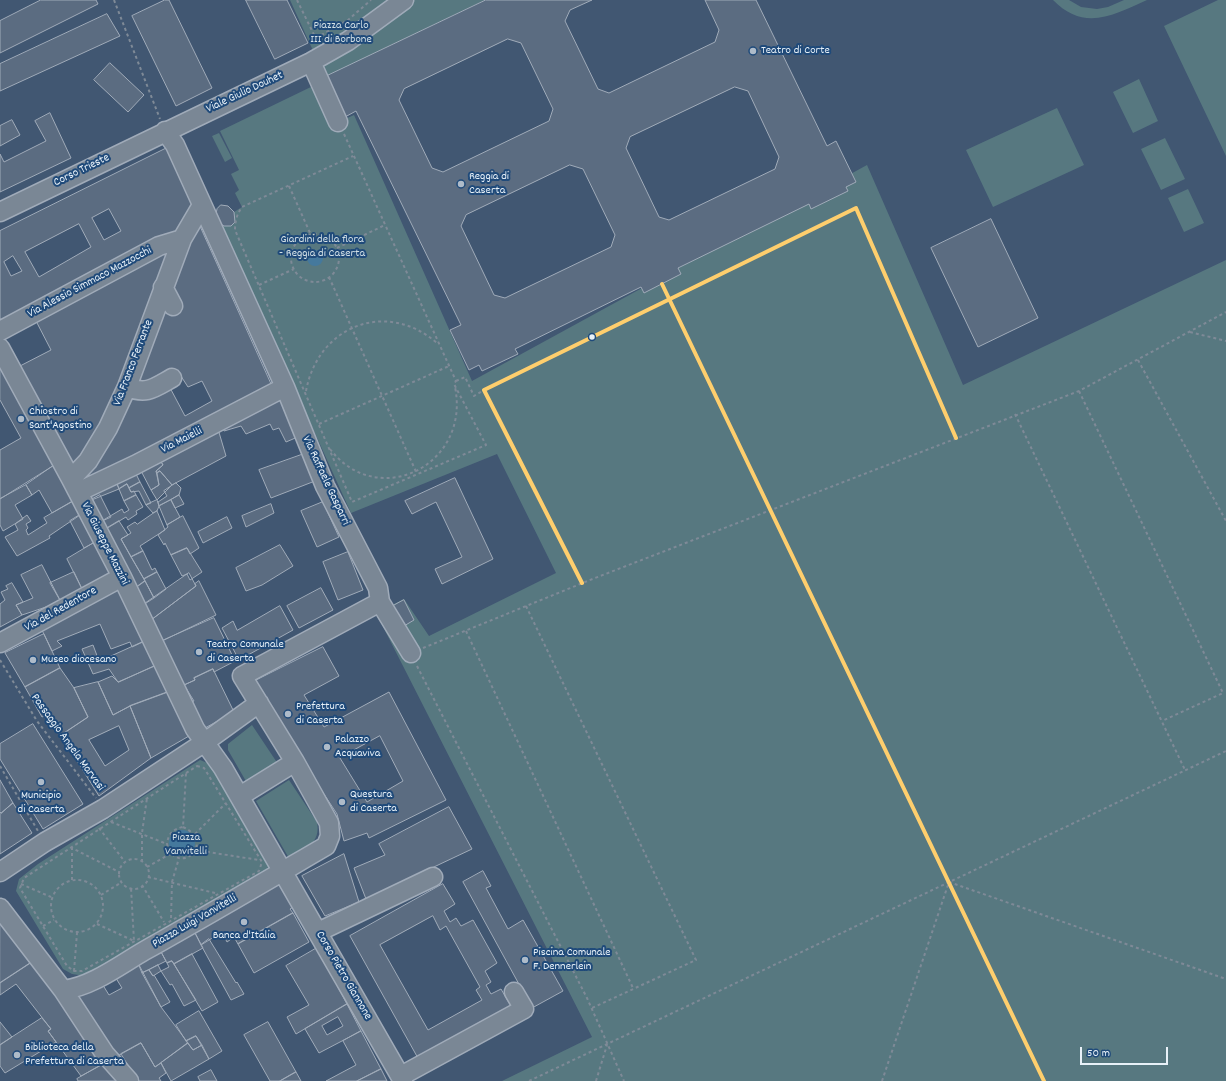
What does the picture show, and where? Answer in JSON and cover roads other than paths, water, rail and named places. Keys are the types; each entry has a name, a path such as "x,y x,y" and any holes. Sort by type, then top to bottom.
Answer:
{"street":[{"path":"315,54 328,41 386,0"},
{"path":"315,54 348,41 404,0"},
{"path":"315,54 338,122"},
{"name":"Viale Giulio Douhet","path":"165,131 315,54"},
{"name":"Via Raffaele Gasparri","path":"165,131 175,145 285,387 325,486 378,588 380,602 411,653"},
{"name":"Corso Trieste","path":"0,212 165,131"},
{"name":"Via Franco Ferrante","path":"75,485 88,461 97,449 127,387 182,239 204,210"},
{"name":"Via Alessio Simmaco Mazzocchi","path":"0,331 159,246 182,239"},
{"path":"163,287 173,306"},
{"name":"Via Giuseppe Mazzini","path":"0,348 75,485 122,577 201,744"},
{"path":"127,387 136,390 148,391 172,378"},
{"name":"Via Maielli","path":"75,485 135,465 285,387"},
{"name":"Via del Redentore","path":"0,643 122,577"},
{"path":"0,872 45,842 107,815 201,744 259,703 242,676 380,602"},
{"name":"Piazza Luigi Vanvitelli","path":"63,990 72,989 92,981 326,846 330,836 329,823 295,762 259,703"},
{"path":"201,744 223,768 233,799 284,871"},
{"path":"233,799 295,762"},
{"name":"Corso Pietro Giannone","path":"284,871 402,1079"},
{"path":"318,932 433,877"},
{"path":"0,908 63,990 105,1054 128,1081"},
{"path":"402,1079 524,1009 514,992"}],"water":[{"path":"312,250 318,250 323,255 321,264 318,266 312,266 307,261 307,255"},
{"path":"182,830 191,834 195,843 191,852 182,856 173,852 169,843 173,834"}],"place":[{"name":"Teatro di Corte","path":"753,51"},
{"name":"Reggia di Caserta","path":"461,184"},
{"name":"Chiostro di Sant'Agostino","path":"21,419"},
{"name":"Teatro Comunale di Caserta","path":"199,652"},
{"name":"Museo diocesano","path":"33,660"},
{"name":"Prefettura di Caserta","path":"288,714"},
{"name":"Palazzo Acquaviva","path":"327,747"},
{"name":"Municipio di Caserta","path":"41,782"},
{"name":"Questura di Caserta","path":"342,802"},
{"name":"Banca d'Italia","path":"244,922"},
{"name":"Piscina Comunale F. Dennerlein","path":"525,960"},
{"name":"Biblioteca della Prefettura di Caserta","path":"17,1055"}],"park label":[{"name":"Piazza Carlo III di Borbone","path":"341,33"},
{"name":"Giardini della flora - Reggia di Caserta","path":"322,247"},
{"name":"Piazza Vanvitelli","path":"186,845"}]}
